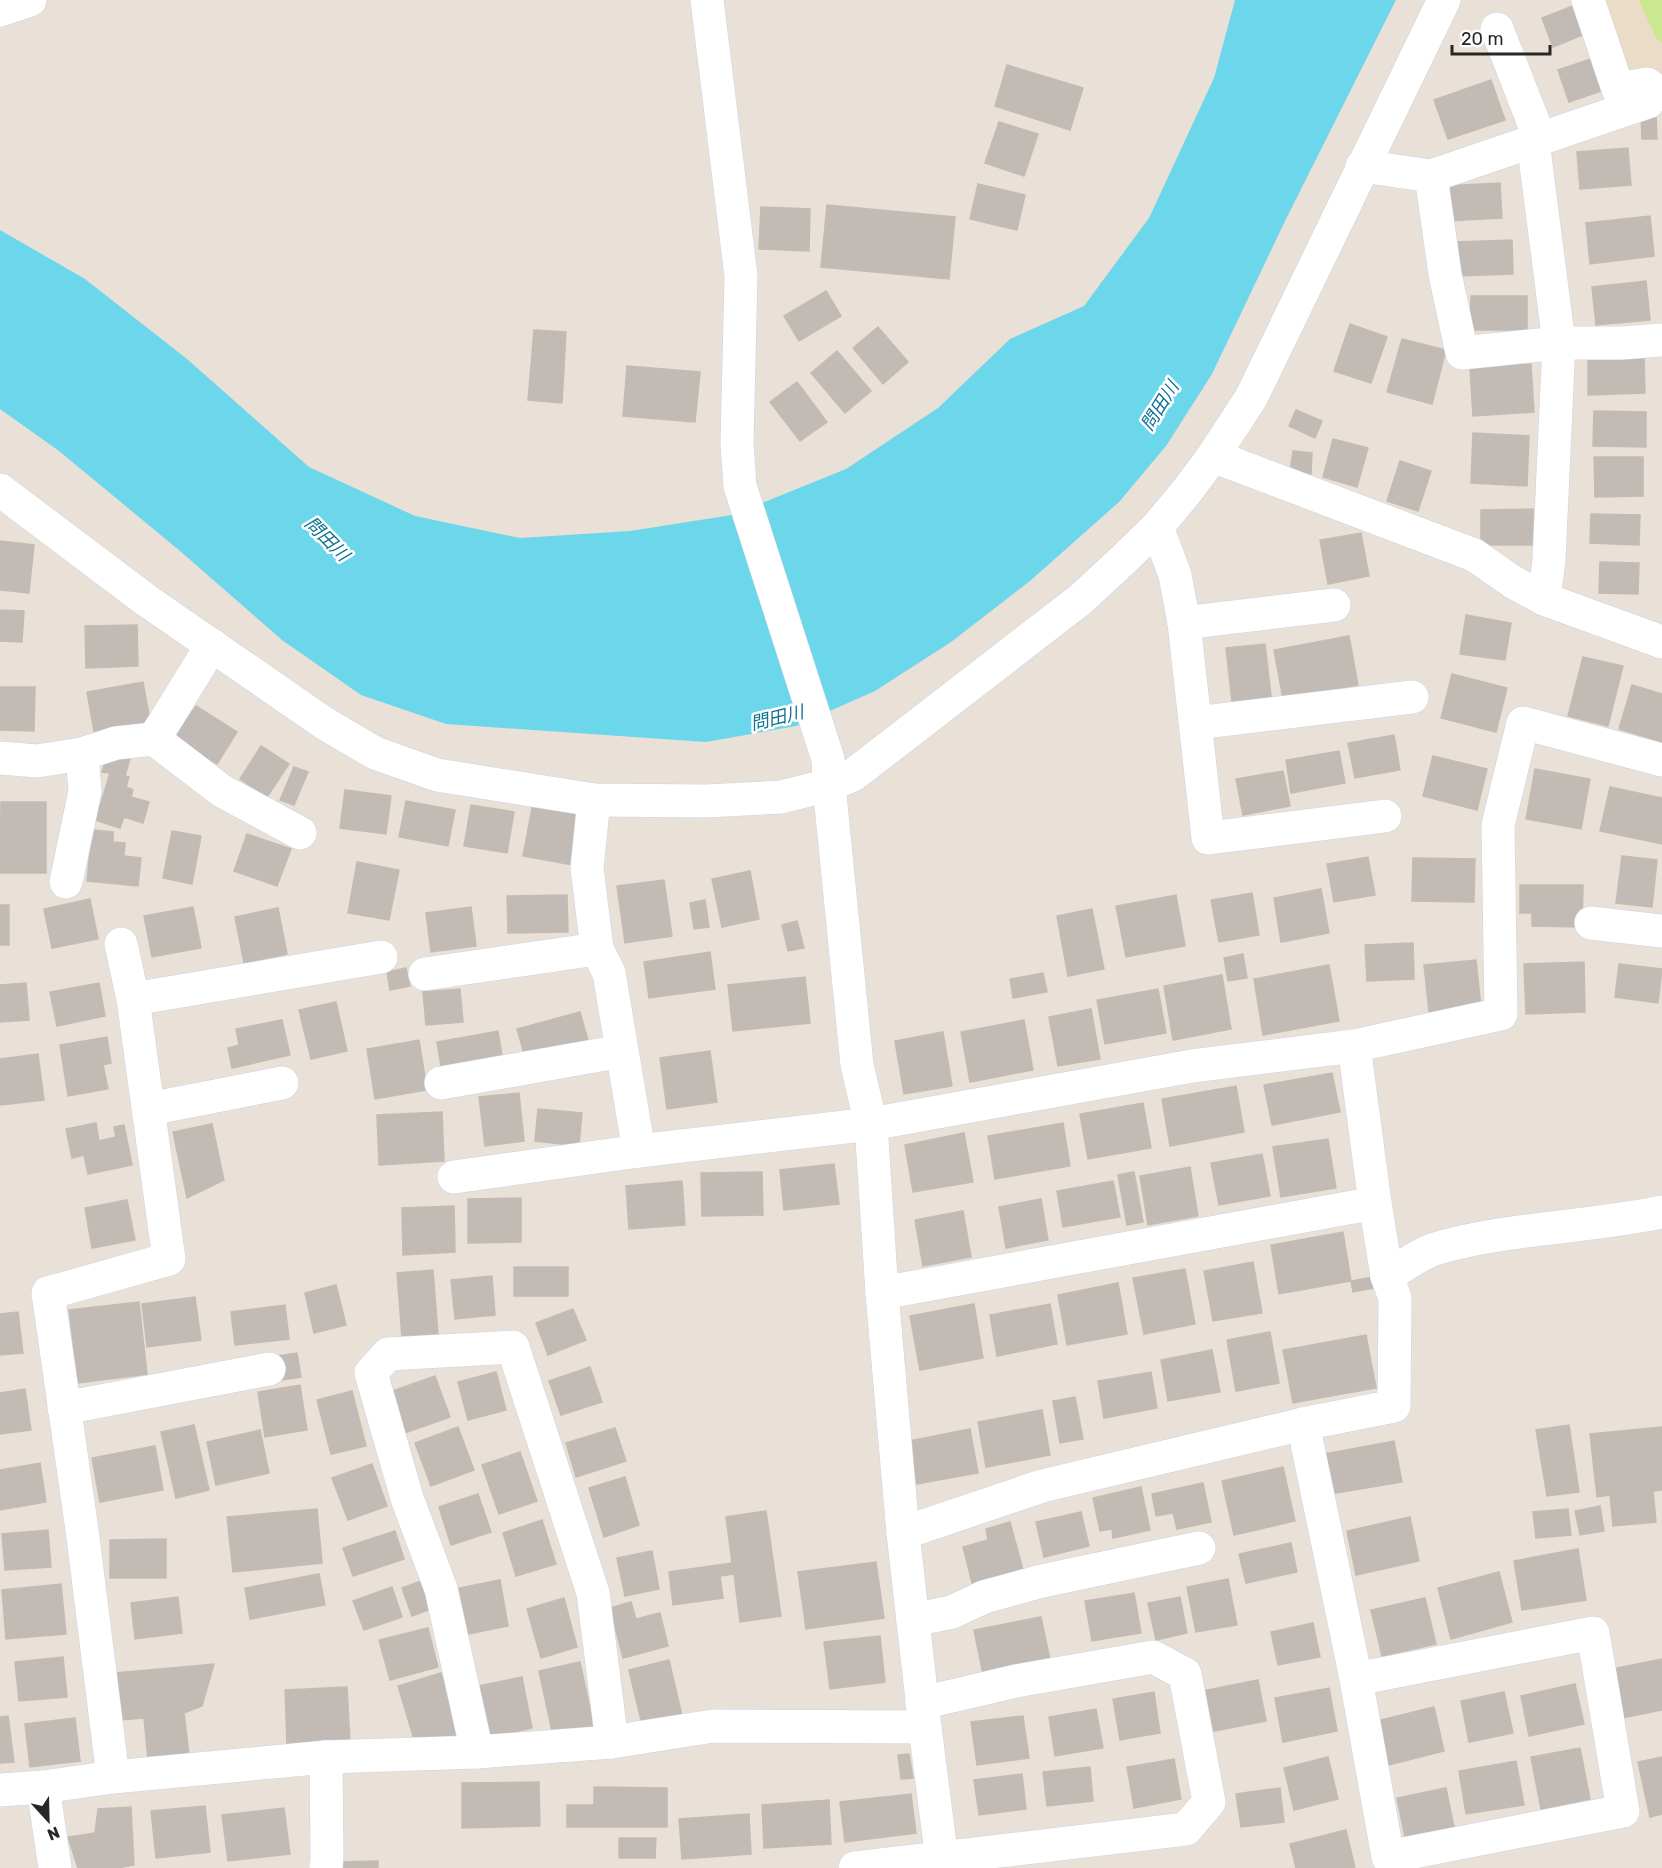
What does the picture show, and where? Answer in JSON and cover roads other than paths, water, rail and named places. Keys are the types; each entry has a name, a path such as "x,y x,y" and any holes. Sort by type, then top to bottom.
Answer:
{"street":[{"path":"0,10 30,0"},
{"path":"707,0 741,276 737,444 740,486 829,772 857,1065 871,1124 882,1293 903,1533 923,1715 943,1863"},
{"path":"0,490 146,600 324,723 375,753 437,775 594,800 706,801 781,797 829,772 853,775 1081,599 1157,527 1213,456 1251,398 1444,0"},
{"path":"1362,166 1431,176 1655,98 1647,84 1618,89 1588,0"},
{"path":"1497,29 1537,140 1559,343 1549,560 1544,599"},
{"path":"1431,176 1445,274 1462,353 1559,343 1621,343 1662,340"},
{"path":"1213,456 1474,555 1513,582 1544,599 1662,642"},
{"path":"1157,527 1175,575 1184,623 1197,723 1208,838 1385,816"},
{"path":"1184,623 1334,605"},
{"path":"154,739 212,645"},
{"path":"1197,723 1412,697"},
{"path":"454,1177 639,1151 871,1124 1192,1066 1354,1046 1501,1014 1498,825 1523,723 1662,760"},
{"path":"0,758 37,761 82,754 116,743 154,739 222,791 300,833"},
{"path":"66,882 85,791 82,754"},
{"path":"594,800 587,868 597,949 609,973 639,1151"},
{"path":"1591,922 1662,931"},
{"path":"113,1777 48,1293 169,1259 133,999 121,944"},
{"path":"425,974 597,949"},
{"path":"133,999 381,957"},
{"path":"903,1533 1042,1486 1303,1424 1394,1406 1395,1298 1387,1276 1375,1203 1354,1046"},
{"path":"441,1083 622,1051"},
{"path":"149,1109 282,1083"},
{"path":"882,1293 1375,1203"},
{"path":"1387,1276 1433,1250 1486,1238 1636,1218 1662,1212"},
{"path":"477,1752 441,1589 407,1498 371,1372 388,1354 513,1347 593,1593 612,1742"},
{"path":"64,1408 269,1369"},
{"path":"1303,1424 1356,1679 1389,1863 1623,1811 1593,1633 1356,1679"},
{"path":"913,1620 952,1612 984,1597 1042,1581 1199,1548"},
{"path":"0,1790 326,1757 477,1752 612,1742 713,1726 923,1715 1016,1681 1153,1656 1185,1674 1209,1802 1186,1829 943,1863 855,1868"},
{"path":"326,1757 326,1868"},
{"path":"43,1787 55,1868"}],"water":[{"name":"問田川","path":"1235,0 1396,0 1287,217 1212,374 1166,446 1119,502 1030,581 951,642 875,691 796,726 706,742 446,724 361,695 282,640 180,551 59,451 0,409 0,230 85,279 187,359 309,467 415,516 520,538 630,531 732,515 846,469 938,408 1010,339 1084,306 1149,218 1214,78"}]}
